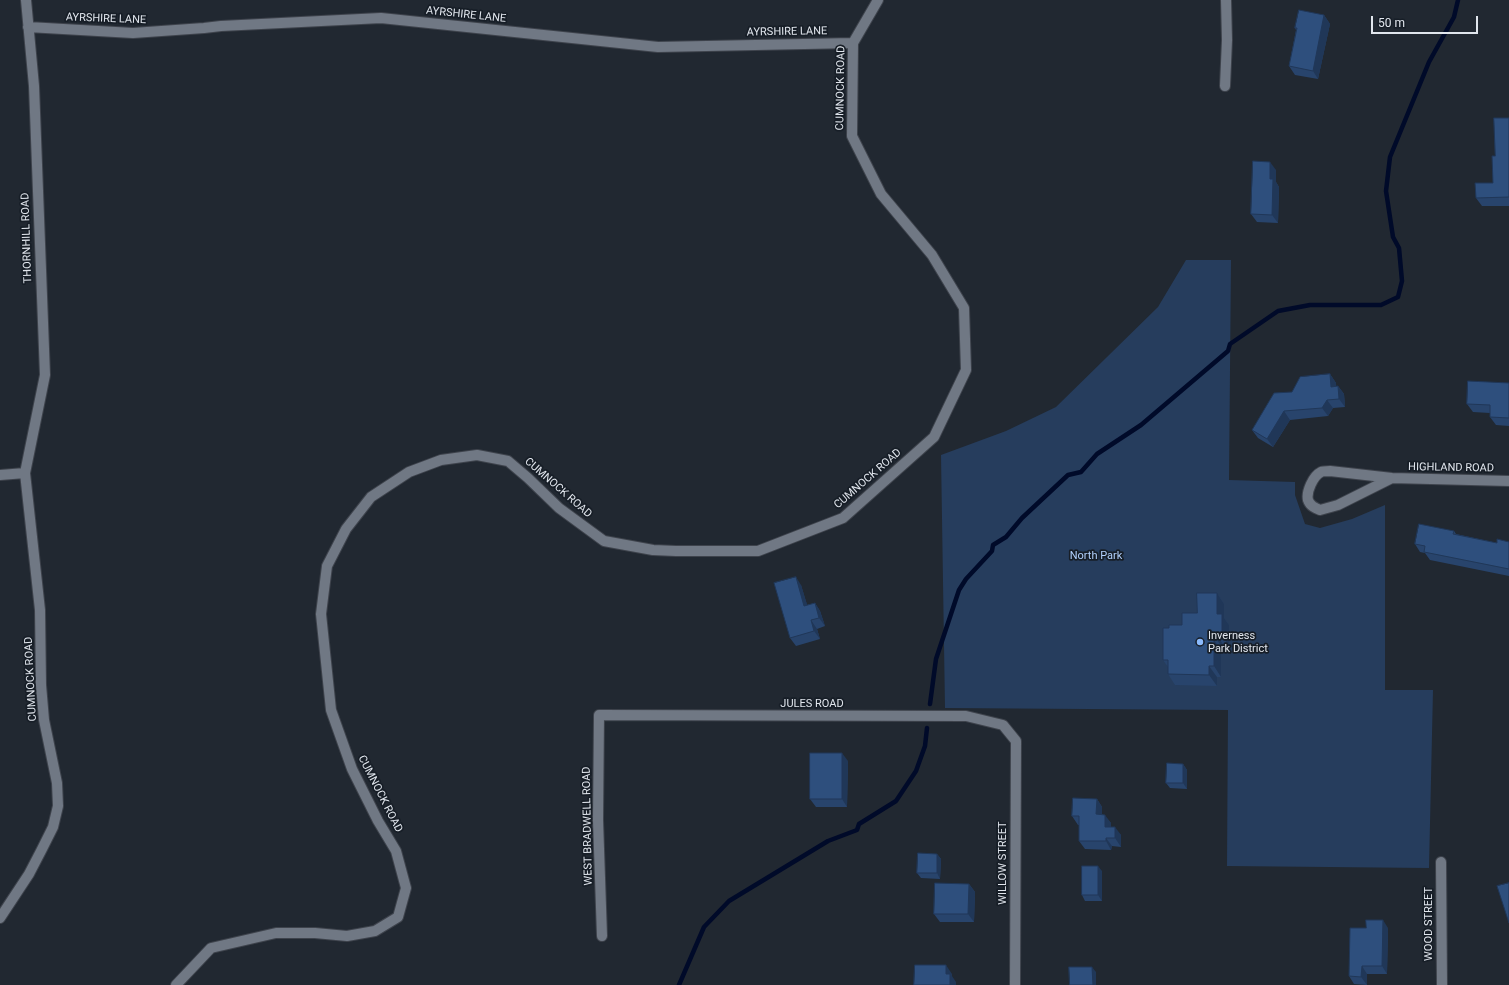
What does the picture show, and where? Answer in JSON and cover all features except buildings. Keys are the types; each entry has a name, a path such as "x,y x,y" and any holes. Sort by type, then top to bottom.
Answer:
{"street":[{"name":"THORNHILL ROAD","path":"25,473 45,375 34,86 26,0"},
{"name":"CUMNOCK ROAD","path":"176,985 211,948 276,933 315,933 347,936 375,931 398,917 406,888 396,851 378,821 352,769 331,710 321,614 327,566 346,529 371,497 409,472 441,460 477,455 508,461 559,508 604,541 653,550 676,552 758,551 843,518 934,437 966,370 964,308 932,255 881,194 852,136 853,43 878,0"},
{"path":"1225,86 1227,40 1226,0"},
{"name":"AYRSHIRE LANE","path":"28,27 133,33 221,26 381,18 658,47 853,43"},
{"name":"HIGHLAND ROAD","path":"1392,478 1338,505 1320,510 1312,506 1308,499 1309,489 1313,479 1320,472 1330,471 1392,478 1509,481"},
{"name":"CUMNOCK ROAD","path":"0,918 29,874 42,849 53,827 58,806 57,783 44,720 41,685 40,610 25,473"},
{"path":"0,475 25,473"},
{"name":"JULES ROAD","path":"599,715 966,716 1003,725 1016,741"},
{"name":"WEST BRADWELL ROAD","path":"599,715 598,820 602,936"},
{"name":"WILLOW STREET","path":"1014,985 1016,741"},
{"name":"WOOD STREET","path":"1441,862 1442,985"}],"green space":[{"name":"North Park","path":"1186,260 1231,260 1229,480 1295,482 1295,495 1305,524 1320,528 1352,519 1385,505 1385,690 1433,690 1429,868 1227,866 1228,710 945,708 941,455 1006,431 1056,407 1158,307"}],"waterway":[{"path":"930,704 936,659 959,590 966,579 992,551 993,545 1006,537 1022,518 1068,475 1081,472 1097,454 1141,425 1228,351 1230,344 1278,311 1310,305 1381,305 1398,297 1402,281 1399,248 1393,237 1386,191 1390,157 1429,62 1454,17 1458,0"},
{"path":"679,985 704,927 729,901 828,841 857,830 859,824 896,801 916,771 925,746 927,728"}],"place":[{"name":"Inverness Park District","path":"1200,642"}]}
